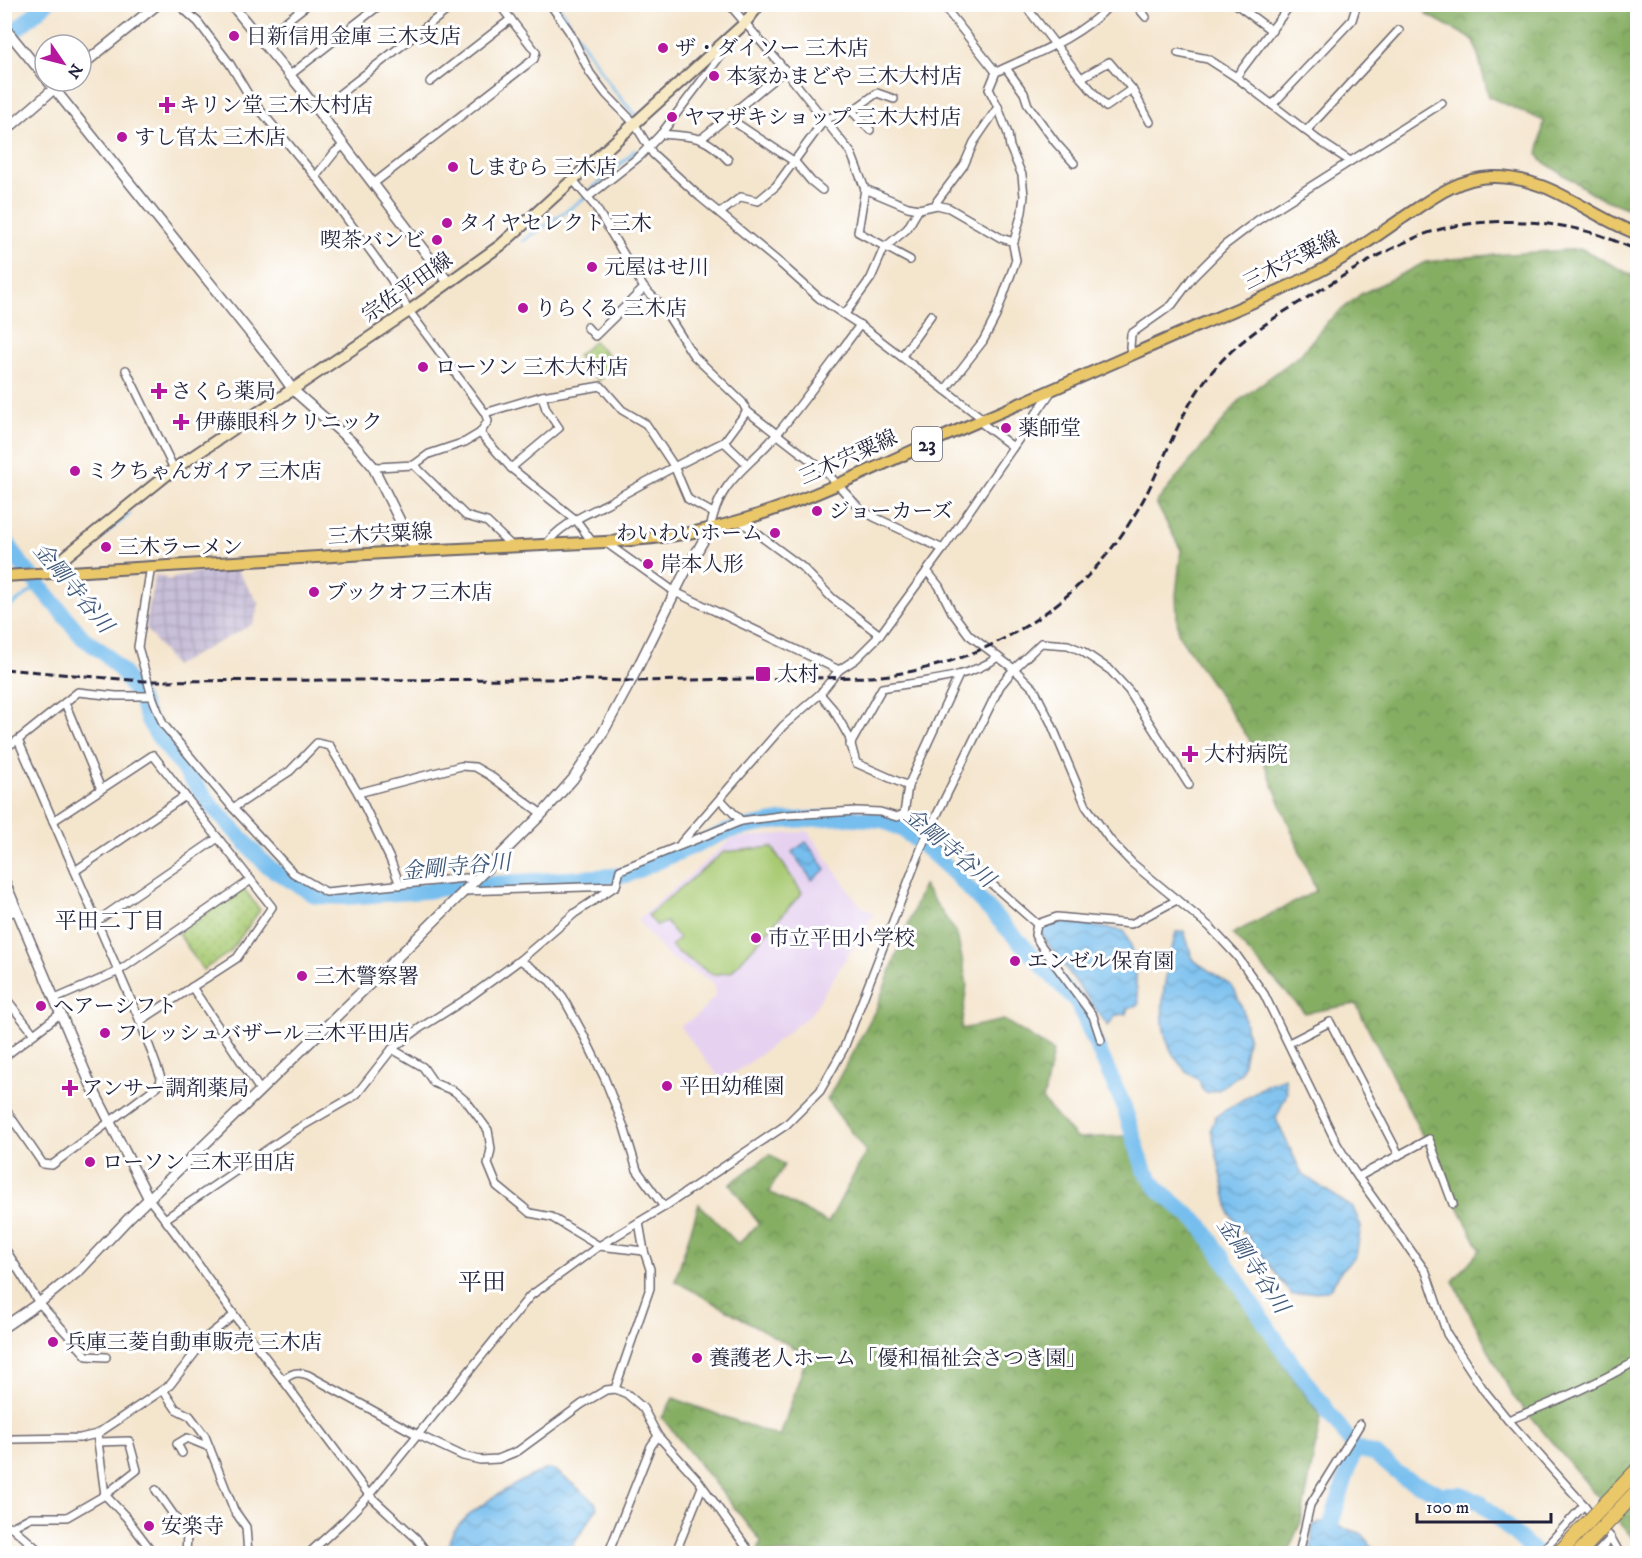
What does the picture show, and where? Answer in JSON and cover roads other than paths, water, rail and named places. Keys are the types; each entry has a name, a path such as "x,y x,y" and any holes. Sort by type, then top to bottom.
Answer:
{"highway":[{"path":"1558,1554 1638,1469"},
{"path":"1578,1554 1638,1490"}],"main road":[{"name":"宗佐平田線","path":"52,573 60,561 174,468 409,311 501,245 744,24 760,4"},
{"name":"三木宍粟線","path":"9,576 151,566 593,543 710,529 740,521 803,498 1052,391 1322,270 1441,192 1466,181 1490,177 1516,178 1542,185 1638,234"}],"street":[{"path":"93,56 158,4"},
{"path":"178,4 198,22 230,64 252,99 316,176 391,279 409,311 488,421 480,433 465,442 429,454 414,465 377,467 372,465"},
{"path":"231,4 290,75 448,282"},
{"path":"262,40 308,4"},
{"path":"290,75 381,4"},
{"path":"318,111 454,4"},
{"path":"373,183 534,59 536,52 499,4"},
{"path":"550,4 569,31 596,80 634,123 653,154 819,298 860,324 902,356 1013,447"},
{"path":"729,4 851,153 865,189 858,232 910,260"},
{"path":"942,4 996,72"},
{"path":"1024,4 1106,107 1132,89"},
{"path":"1099,4 1104,12"},
{"path":"945,390 983,341 996,316 1016,260 1014,242 1024,196 1022,175 989,88 996,72 1072,35 1104,12 1110,4"},
{"path":"1135,4 1146,18"},
{"path":"1236,4 1272,31"},
{"path":"1236,77 1291,4"},
{"path":"1272,105 1352,20 1358,4"},
{"path":"430,82 511,19"},
{"path":"588,197 640,156 661,134 744,24"},
{"path":"4,27 33,62"},
{"path":"1306,131 1399,30"},
{"path":"1178,53 1208,59 1350,161"},
{"path":"1081,78 1109,62 1132,89 1150,122"},
{"path":"1006,68 1024,93 1028,105 1074,163"},
{"path":"702,138 785,70"},
{"path":"4,132 43,93"},
{"path":"57,93 274,363 293,390 354,444 372,465 417,551"},
{"path":"720,213 741,197 758,201 776,186 825,119 852,111 877,93 894,99"},
{"path":"1132,354 1131,334 1172,305 1192,278 1225,245 1258,220 1442,103"},
{"path":"937,205 937,201 964,165 974,142 998,107"},
{"path":"852,111 870,130"},
{"path":"729,115 736,123 795,162 822,190"},
{"path":"661,134 702,138 715,146 728,160"},
{"path":"316,176 335,152 344,145"},
{"path":"573,180 588,197 644,288 662,306 693,356 742,402 747,411 827,473 860,508 874,518 943,549"},
{"path":"865,189 908,207 919,209 937,205 949,208 1014,242"},
{"path":"845,314 871,278 884,248 907,229 919,209"},
{"path":"587,327 595,336 644,288"},
{"path":"902,356 931,315"},
{"path":"4,1327 39,1303 81,1269 149,1199 542,814 573,779 600,738 710,529 720,495 746,463 756,458 777,435 860,324"},
{"path":"126,370 174,468"},
{"path":"485,414 542,396 601,386 622,410 646,424 674,466 688,499 713,513"},
{"path":"680,845 783,726 820,694 839,670 856,660 880,635 943,549 1052,391"},
{"path":"511,468 559,428 546,409 542,396"},
{"path":"546,545 552,535 576,520 674,466 724,442 747,411"},
{"path":"480,433 511,468 576,520 593,543"},
{"path":"724,442 746,463"},
{"path":"414,465 466,516 488,522 513,546"},
{"path":"740,521 802,567 832,598 880,635"},
{"path":"605,542 675,592 839,670"},
{"path":"151,566 138,647 152,696 163,724 233,808 293,873 326,892 465,878 475,879"},
{"path":"927,571 939,586 952,612 969,635 1014,669 1034,689 1086,806 1110,840 1132,863 1210,927 1237,956 1264,994 1337,1144 1426,1272 1447,1334 1483,1389 1611,1538 1620,1554"},
{"path":"308,1554 369,1495 416,1434 530,1296 599,1246 664,1207 786,1125 820,1091 844,1048 929,831 1000,686 1041,643 1068,645 1082,651 1110,670 1129,691 1189,785"},
{"path":"850,746 882,688 958,675 988,664 998,657"},
{"path":"904,814 908,786 958,675"},
{"path":"4,748 18,740 78,692 116,696 152,696"},
{"path":"820,694 849,737 856,763 908,786"},
{"path":"65,703 101,789"},
{"path":"4,1107 8,1120 43,1164 52,1165 160,1084 161,1078 140,1021 18,740"},
{"path":"233,808 290,771 317,742 330,746 358,793 400,885"},
{"path":"53,821 153,755 272,907 237,958 140,1021"},
{"path":"358,793 461,766 475,767 542,814"},
{"path":"75,871 185,796"},
{"path":"720,799 741,820"},
{"path":"165,1219 290,1134 356,1095 392,1049 420,1028 471,996 520,960 575,913 616,886 620,870 741,820 827,812 880,812 897,817 904,814 921,822 1037,924"},
{"path":"97,921 218,838"},
{"path":"4,880 110,1123 149,1199 233,1316 369,1495 416,1538 428,1554"},
{"path":"55,999 117,972 251,880"},
{"path":"463,891 616,886"},
{"path":"1037,924 1057,917 1131,924 1177,900"},
{"path":"4,916 17,910"},
{"path":"1037,924 1035,935 1093,1016 1101,1040"},
{"path":"520,960 549,981 573,1014 604,1077 624,1127 637,1170 664,1207"},
{"path":"192,987 260,1090"},
{"path":"4,996 34,1034"},
{"path":"4,1057 61,1014"},
{"path":"1289,1043 1330,1022 1399,1155"},
{"path":"392,1049 423,1067 434,1083 454,1091 467,1102 488,1130 491,1149 488,1164 497,1186 531,1213 551,1217 599,1246 644,1251"},
{"path":"1358,1177 1429,1139 1453,1204"},
{"path":"615,1389 650,1288 650,1269 639,1222"},
{"path":"4,1248 39,1303 87,1356 106,1357"},
{"path":"4,1442 12,1439 80,1438 97,1434 170,1385 208,1336 233,1316"},
{"path":"1508,1420 1558,1401 1638,1360"},
{"path":"283,1380 292,1373 300,1372 308,1375 416,1434 463,1456 480,1460 498,1459 518,1451 582,1404 606,1389 615,1389 627,1394 643,1408 658,1436 702,1486 747,1548 745,1554"},
{"path":"164,1390 176,1409 190,1416 205,1436 234,1510 246,1527 248,1554"},
{"path":"1299,1554 1310,1505 1360,1424"},
{"path":"97,1434 105,1495 126,1517 154,1554"},
{"path":"608,1554 651,1446 658,1436"},
{"path":"182,1453 177,1444 187,1438 209,1446"},
{"path":"43,1554 8,1526 31,1517 67,1517 105,1495 137,1470 129,1441 98,1443"},
{"path":"675,1554 702,1486"},
{"path":"156,1490 187,1534 186,1554"},
{"path":"1548,1554 1543,1550 1584,1506"},
{"path":"1596,1554 1611,1538"},
{"path":"417,1554 423,1547"}],"water":[{"path":"806,842 826,869 812,880 792,852"},
{"path":"1067,922 1124,931 1132,948 1136,964 1139,1002 1138,1005 1128,1008 1126,1014 1116,1015 1108,1026 1041,934 1045,925"},
{"path":"1184,931 1192,957 1196,962 1231,985 1235,991 1243,1010 1248,1037 1241,1073 1218,1090 1206,1093 1201,1088 1200,1081 1182,1067 1171,1051 1162,1013 1167,972 1176,932"},
{"path":"1285,1078 1287,1093 1276,1119 1302,1174 1353,1208 1361,1226 1356,1256 1344,1267 1329,1290 1292,1295 1230,1214 1211,1129 1216,1116 1268,1084"},
{"path":"548,1469 556,1471 595,1502 597,1508 569,1551 570,1553 461,1553 449,1543 453,1532 476,1510 507,1489"},
{"path":"1324,1522 1360,1533 1378,1553 1308,1553 1311,1549 1313,1525"}],"waterway":[{"name":"金剛寺谷川","path":"4,40 46,4"},
{"path":"557,4 611,86 635,115"},
{"path":"589,192 635,150"},
{"path":"523,241 585,197"},
{"path":"82,552 130,514"},
{"name":"金剛寺谷川","path":"4,538 22,565 83,638 104,653 123,673 141,702 155,732 212,806 267,866 316,896 346,897 425,891 457,886 627,875 728,831 779,821 842,817 883,820 903,830 954,873 1077,1002 1123,1104 1144,1169 1158,1189 1201,1225 1284,1352 1355,1448 1376,1455 1404,1478 1441,1494 1461,1494 1481,1503 1537,1554"},
{"path":"4,611 48,579"},
{"path":"1331,1524 1355,1448"}],"railway":[{"path":"4,669 143,681 550,679 631,681 871,677 911,671 950,661 988,647 1023,628 1056,605 1085,578 1112,548 1135,514 1188,407 1210,374 1247,337 1290,308 1392,249 1417,237 1459,225 1505,222 1551,224 1599,235 1638,250"}],"place":[{"name":"日新信用金庫 三木支店","path":"234,36"},
{"name":"ザ・ダイソー 三木店","path":"663,48"},
{"name":"本家かまどや 三木大村店","path":"714,76"},
{"name":"キリン堂 三木大村店","path":"167,105"},
{"name":"ヤマザキショップ 三木大村店","path":"672,117"},
{"name":"すし官太 三木店","path":"122,137"},
{"name":"しまむら 三木店","path":"453,167"},
{"name":"タイヤセレクト 三木","path":"447,223"},
{"name":"喫茶バンビ","path":"437,240"},
{"name":"元屋はせ川","path":"592,267"},
{"name":"りらくる 三木店","path":"523,308"},
{"name":"ローソン 三木大村店","path":"423,367"},
{"name":"さくら薬局","path":"159,391"},
{"name":"伊藤眼科クリニック","path":"181,422"},
{"name":"薬師堂","path":"1006,428"},
{"name":"ミクちゃんガイア 三木店","path":"75,471"},
{"name":"ジョーカーズ","path":"817,511"},
{"name":"わいわいホーム","path":"775,533"},
{"name":"三木ラーメン","path":"106,547"},
{"name":"岸本人形","path":"648,564"},
{"name":"ブックオフ三木店","path":"314,592"},
{"name":"大村","path":"763,674"},
{"name":"大村病院","path":"1190,754"},
{"name":"市立平田小学校","path":"756,938"},
{"name":"エンゼル保育園","path":"1015,961"},
{"name":"三木警察署","path":"302,976"},
{"name":"ヘアーシフト","path":"41,1006"},
{"name":"フレッシュバザール三木平田店","path":"105,1033"},
{"name":"平田幼稚園","path":"667,1086"},
{"name":"アンサー調剤薬局","path":"70,1088"},
{"name":"ローソン 三木平田店","path":"90,1162"},
{"name":"兵庫三菱自動車販売 三木店","path":"53,1342"},
{"name":"養護老人ホーム「優和福祉会さつき園」","path":"697,1358"},
{"name":"安楽寺","path":"149,1526"}],"district":[{"name":"平田二丁目","path":"110,920"},
{"name":"平田","path":"482,1282"}]}
